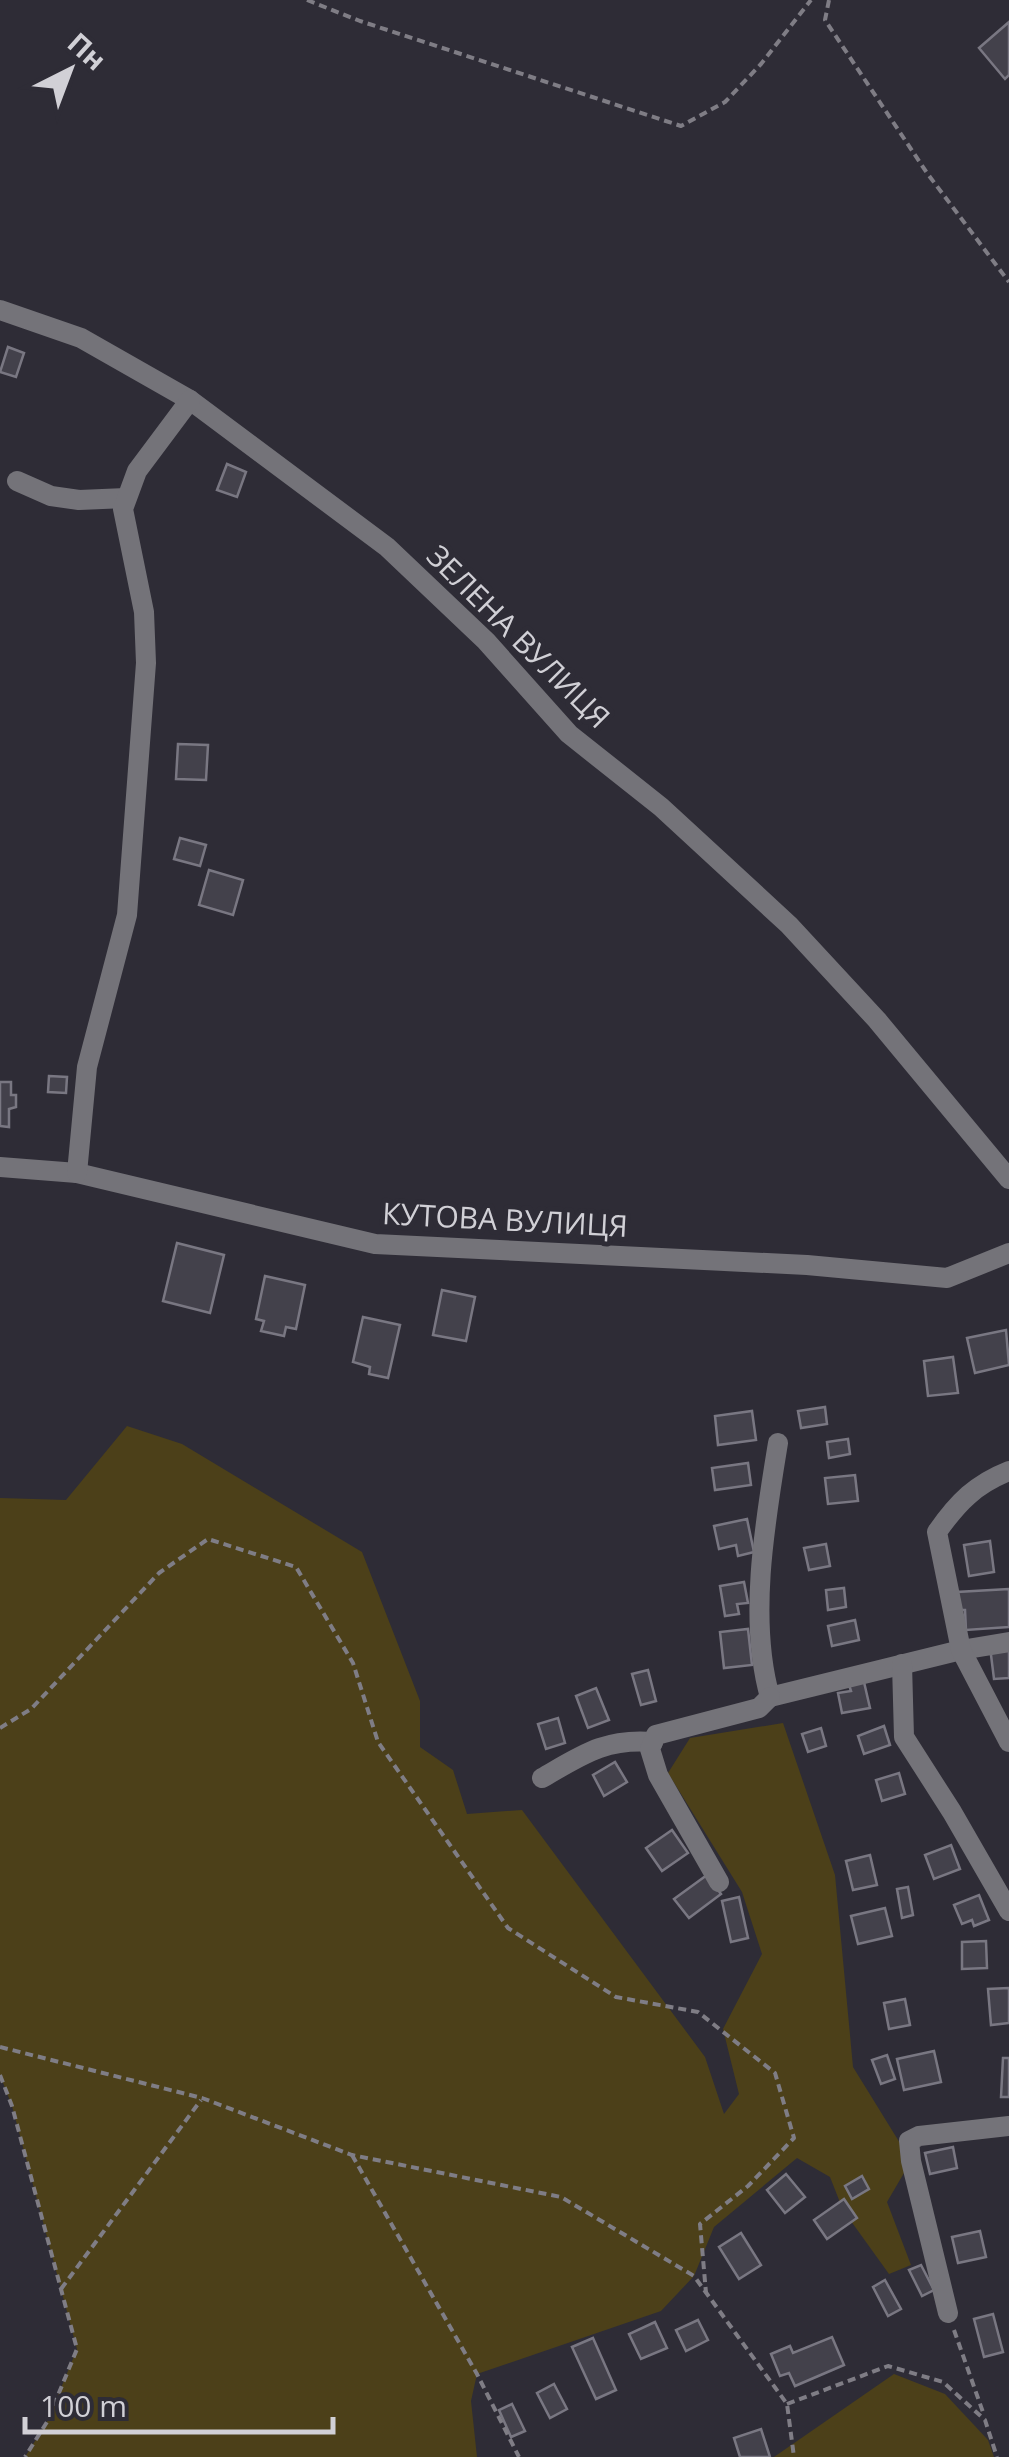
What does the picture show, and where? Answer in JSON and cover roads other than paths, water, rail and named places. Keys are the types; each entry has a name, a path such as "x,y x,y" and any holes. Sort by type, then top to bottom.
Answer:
{"street":[{"name":"ЗЕЛЕНА ВУЛИЦЯ","path":"0,310 80,338 190,400 386,547 486,641 569,734 661,807 789,925 877,1020 1009,1180"},
{"path":"76,1173 87,1067 127,915 146,662 144,612 123,509 137,471 190,400"},
{"path":"17,481 65,498 126,498"},
{"name":"КУТОВА ВУЛИЦЯ","path":"0,1167 76,1173 375,1244 807,1265 948,1278 1009,1252"},
{"path":"770,1697 762,1667 763,1556 778,1443"},
{"path":"1009,1470 980,1484 958,1503 937,1532 961,1650 1009,1742"},
{"path":"719,1882 658,1775 650,1748 656,1735 760,1708 770,1697 1009,1642"},
{"path":"902,1664 904,1737 1009,1911"},
{"path":"542,1778 596,1747 628,1740 653,1742"},
{"path":"948,2312 909,2142 919,2136 1009,2126"}]}
